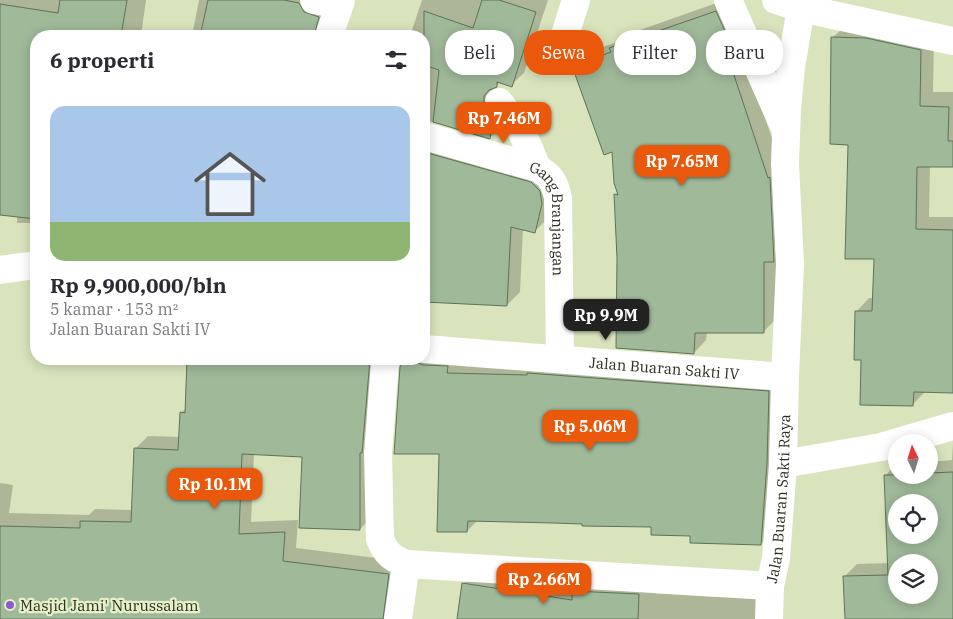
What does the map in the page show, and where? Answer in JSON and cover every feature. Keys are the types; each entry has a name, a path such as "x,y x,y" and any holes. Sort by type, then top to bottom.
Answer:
{"street":[{"path":"567,30 576,0"},
{"path":"728,0 786,131"},
{"path":"330,30 332,2"},
{"path":"788,4 953,41"},
{"name":"Jalan Buaran Sakti Raya","path":"770,619 770,586 776,558 783,464 790,264 785,164 792,67 788,4"},
{"path":"499,102 522,132 537,168"},
{"name":"Gang Branjangan","path":"430,138 537,168 547,174 555,185 558,198 560,358"},
{"path":"0,270 30,266"},
{"name":"Jalan Buaran Sakti IV","path":"430,349 560,358 785,377"},
{"path":"385,365 378,453 380,540 395,557 398,619"},
{"path":"783,464 881,447 953,426"},
{"path":"395,557 770,586"}],"building":[{"path":"60,0 127,0 122,30 30,30 30,218 0,215 0,4 58,13"},
{"path":"208,0 284,0 299,3 304,12 319,17 316,30 201,30"},
{"path":"482,0 499,0 536,12 530,30 524,30 524,50 512,87 497,82 497,87 489,90 484,96 484,104 493,119 490,139 433,122 439,70 430,67 430,30 424,30 424,11 473,28"},
{"path":"716,11 724,30 706,30 706,75 734,75 768,178 770,177 774,262 764,262 764,333 695,333 694,354 616,348 617,258 614,194 618,195 614,183 612,152 604,155 575,75 604,75 604,55 611,52 609,48 614,46 614,75 696,75 696,30 661,30"},
{"path":"831,37 866,38 921,50 920,106 949,107 948,141 953,141 953,167 917,167 916,229 953,230 953,393 914,392 913,406 860,405 861,360 854,360 855,311 872,311 874,259 845,259 848,145 830,144"},
{"path":"430,154 531,182 540,191 542,204 535,233 511,227 507,306 430,302"},
{"path":"187,365 369,365 362,453 360,453 360,530 299,528 302,457 242,454 239,534 285,532 283,561 389,574 383,619 0,619 0,526 80,528 80,521 131,522 134,448 178,450 180,412 185,413"},
{"path":"400,365 448,366 447,373 527,375 527,373 769,391 767,463 761,545 690,543 690,536 651,535 651,527 582,526 582,524 468,521 467,532 437,532 439,454 394,454"},
{"path":"953,472 953,619 845,619 843,576 888,575 884,475 888,475 888,484 938,484 938,473"},
{"path":"462,583 572,600 572,591 639,594 638,619 457,619"}],"place":[{"name":"Masjid Jami' Nurussalam","path":"10,605"}]}
